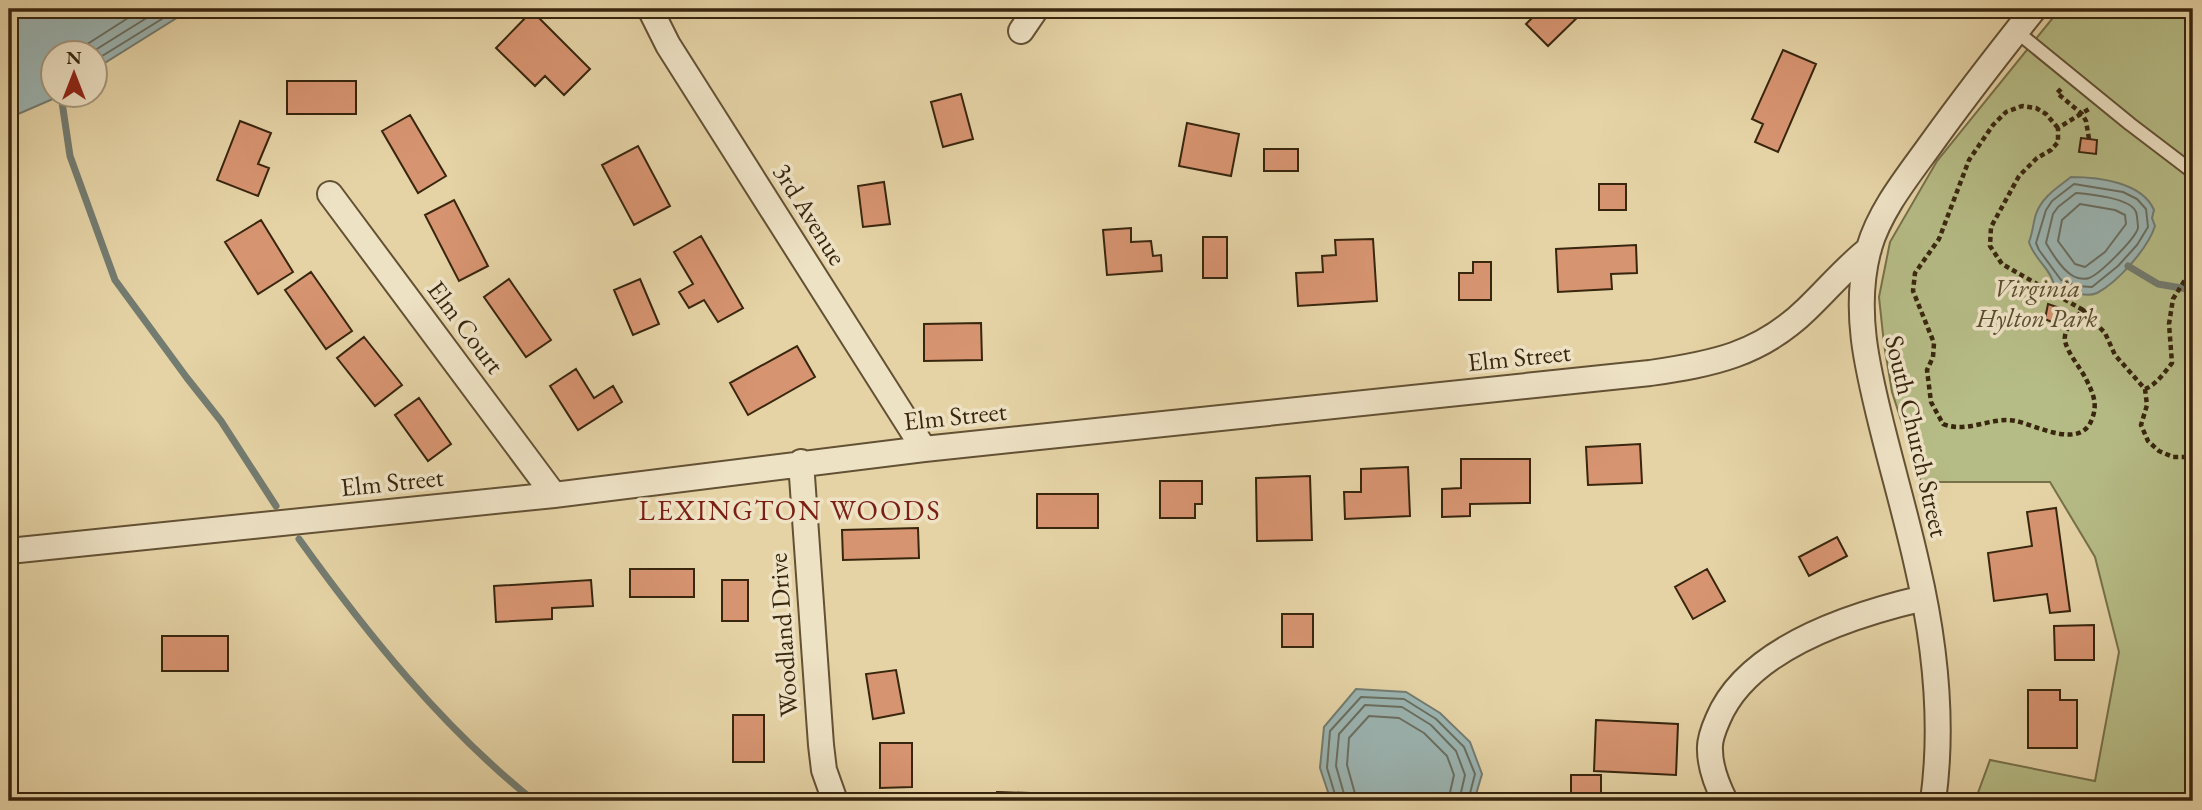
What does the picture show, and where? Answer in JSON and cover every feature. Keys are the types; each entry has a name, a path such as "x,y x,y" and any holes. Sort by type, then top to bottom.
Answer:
{"street":[{"name":"3rd Avenue","path":"650,9 668,45 924,449"},
{"path":"1021,31 1037,9"},
{"name":"South Church Street","path":"1933,801 1936,782 1938,691 1924,597 1863,340 1862,293 1869,249 1884,214 1911,171 2034,9"},
{"name":"Elm Court","path":"330,194 554,495"},
{"name":"Elm Street","path":"9,551 554,495 801,462 1650,373 1695,366 1743,353 1776,335 1869,249"},
{"name":"Woodland Drive","path":"801,462 821,745 824,769 835,801"},
{"path":"1724,801 1709,748 1722,708 1734,691 1749,676 1801,640 1867,612 1924,597"}],"lane":[{"path":"2016,31 2193,172"}],"path":[{"path":"2073,78 2057,93 2082,114 2089,139"},
{"path":"2058,128 2101,100"},
{"path":"2083,310 2067,330 2065,340 2096,403 2092,421 2085,431 2077,435 2015,421 1997,421 1960,429 1943,424 1931,402 1927,370 1933,358 1934,343 1913,291 1915,273 1939,239 1969,160 2006,111 2022,106 2036,108 2046,114 2058,128 2058,142 2051,150 2036,158 2019,176 1991,228 1990,246 2002,264 2083,310 2105,333 2116,355 2145,389 2147,405 2141,425 2148,441 2158,451 2173,457 2193,457"},
{"path":"2145,389 2162,376 2172,363 2169,324 2173,299 2193,267"}],"green space":[{"name":"Virginia Hylton Park","path":"2060,9 2193,9 2193,801 1975,801 1990,760 2095,781 2119,652 2095,557 2050,482 1921,482 1892,392 1879,297 1890,242 1937,161"}],"water":[{"path":"9,9 191,9 108,61 108,38 38,38 38,105 9,118"},
{"path":"2071,177 2106,180 2130,187 2140,193 2154,210 2152,218 2155,226 2139,254 2114,281 2092,295 2076,293 2054,285 2029,242 2036,214 2042,203 2050,193"},
{"path":"1356,689 1406,692 1440,713 1470,742 1482,774 1474,801 1331,801 1320,768 1324,727"}],"building":[{"path":"896,9 936,9 936,16 896,16"},
{"path":"1541,9 1586,9 1548,46 1526,24"},
{"path":"532,11 590,69 564,95 545,76 535,86 496,48"},
{"path":"1783,50 1816,64 1778,152 1755,142 1763,124 1752,119"},
{"path":"287,81 356,81 356,114 287,114"},
{"path":"961,94 973,139 943,147 931,102"},
{"path":"410,115 446,176 418,193 382,131"},
{"path":"240,121 271,133 258,164 269,168 258,196 217,180"},
{"path":"1187,123 1239,134 1231,176 1179,166"},
{"path":"2081,138 2097,140 2096,154 2079,152"},
{"path":"638,146 670,206 634,225 602,165"},
{"path":"1264,149 1298,149 1298,171 1264,171"},
{"path":"884,182 890,224 863,227 858,186"},
{"path":"1599,184 1626,184 1626,210 1599,210"},
{"path":"454,200 488,266 459,281 425,215"},
{"path":"261,220 293,272 258,294 225,242"},
{"path":"1131,228 1131,242 1151,241 1153,256 1161,255 1162,271 1107,275 1103,230"},
{"path":"701,236 743,308 718,322 704,300 689,308 679,292 693,284 674,252"},
{"path":"1203,237 1227,237 1227,278 1203,278"},
{"path":"1373,239 1377,301 1298,306 1296,273 1323,272 1322,256 1336,255 1335,240"},
{"path":"1636,245 1637,273 1611,274 1612,289 1558,292 1556,249"},
{"path":"1473,262 1491,262 1491,300 1459,300 1459,273 1473,273"},
{"path":"311,272 352,331 326,349 285,290"},
{"path":"509,279 551,340 526,357 484,297"},
{"path":"640,279 659,324 633,335 614,290"},
{"path":"2048,304 2066,310 2060,326 2045,319"},
{"path":"981,323 982,360 924,361 924,324"},
{"path":"364,337 402,385 375,406 337,358"},
{"path":"797,346 815,377 748,415 730,383"},
{"path":"576,369 594,398 613,386 622,402 578,430 550,386"},
{"path":"419,398 451,444 428,461 395,415"},
{"path":"1640,444 1642,483 1588,485 1586,447"},
{"path":"1461,459 1530,459 1530,503 1470,504 1470,516 1442,517 1442,489 1461,488"},
{"path":"1408,467 1410,516 1345,519 1344,492 1361,492 1361,469"},
{"path":"1310,476 1312,540 1257,541 1256,478"},
{"path":"1160,481 1202,481 1202,504 1195,504 1195,518 1160,518"},
{"path":"1037,494 1098,494 1098,528 1037,528"},
{"path":"2056,508 2070,611 2050,613 2047,594 1994,601 1988,553 2032,546 2027,512"},
{"path":"918,528 919,558 843,560 842,530"},
{"path":"1837,537 1847,556 1809,576 1799,557"},
{"path":"630,569 694,569 694,597 630,597"},
{"path":"1707,569 1725,601 1693,619 1675,587"},
{"path":"591,580 593,606 552,608 552,619 496,622 494,586"},
{"path":"722,580 748,580 748,621 722,621"},
{"path":"1282,614 1313,614 1313,647 1282,647"},
{"path":"2094,625 2094,660 2055,660 2054,626"},
{"path":"162,636 228,636 228,671 162,671"},
{"path":"896,670 904,713 873,719 866,674"},
{"path":"2028,690 2060,690 2060,700 2077,700 2077,748 2028,748"},
{"path":"733,715 764,715 764,762 733,762"},
{"path":"1596,720 1678,724 1676,775 1594,771"},
{"path":"880,743 912,743 912,787 880,788"},
{"path":"1571,775 1601,775 1601,801 1571,801"},
{"path":"997,792 1058,794 1058,801 996,801"}],"waterway":[{"path":"63,108 70,156 115,280 221,421 276,506"},
{"path":"2128,266 2158,284 2193,290"},
{"path":"299,539 379,645 437,711 534,801"}],"district":[{"name":"LEXINGTON WOODS","path":"790,510"}]}
